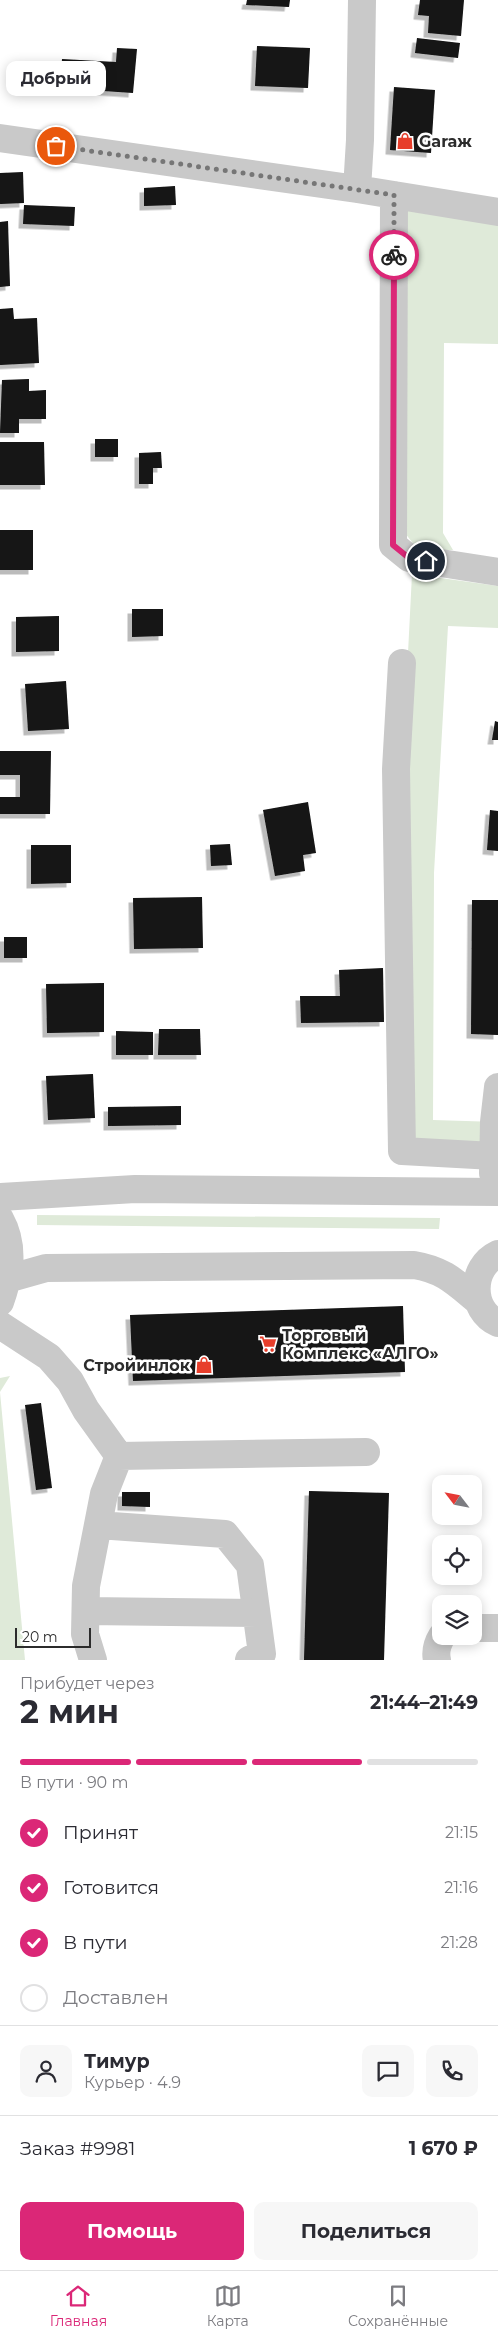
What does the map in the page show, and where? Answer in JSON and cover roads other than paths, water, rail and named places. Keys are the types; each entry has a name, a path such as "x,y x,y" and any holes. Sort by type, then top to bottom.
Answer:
{"street":[{"path":"356,189 360,140 362,0"},
{"path":"0,138 356,189 498,212"},
{"path":"394,195 393,545 409,558 498,572"},
{"path":"402,662 396,769 402,1151 494,1156"},
{"path":"0,1197 135,1189 496,1195 494,1156 498,1087"},
{"path":"0,1219 9,1242 10,1262 4,1291"},
{"path":"478,1301 476,1287 481,1269 498,1254"},
{"path":"4,1291 46,1268 414,1266 432,1268 448,1275 478,1301 484,1312 498,1323"},
{"path":"0,1326 49,1357 70,1381 86,1410 119,1456"},
{"path":"119,1456 366,1452"},
{"path":"93,1660 85,1634 86,1586 104,1494 119,1456"},
{"path":"98,1525 225,1534 250,1565 262,1654 249,1660"},
{"path":"86,1611 256,1613"},
{"path":"482,1628 498,1628"},
{"path":"437,1660 438,1645"}],"place":[{"name":"Garaж","path":"405,141"},
{"name":"Добрый","path":"56,146"},
{"name":"Торговый Комплекс «АЛГО»","path":"268,1344"},
{"name":"Стройинлок","path":"204,1365"}]}
